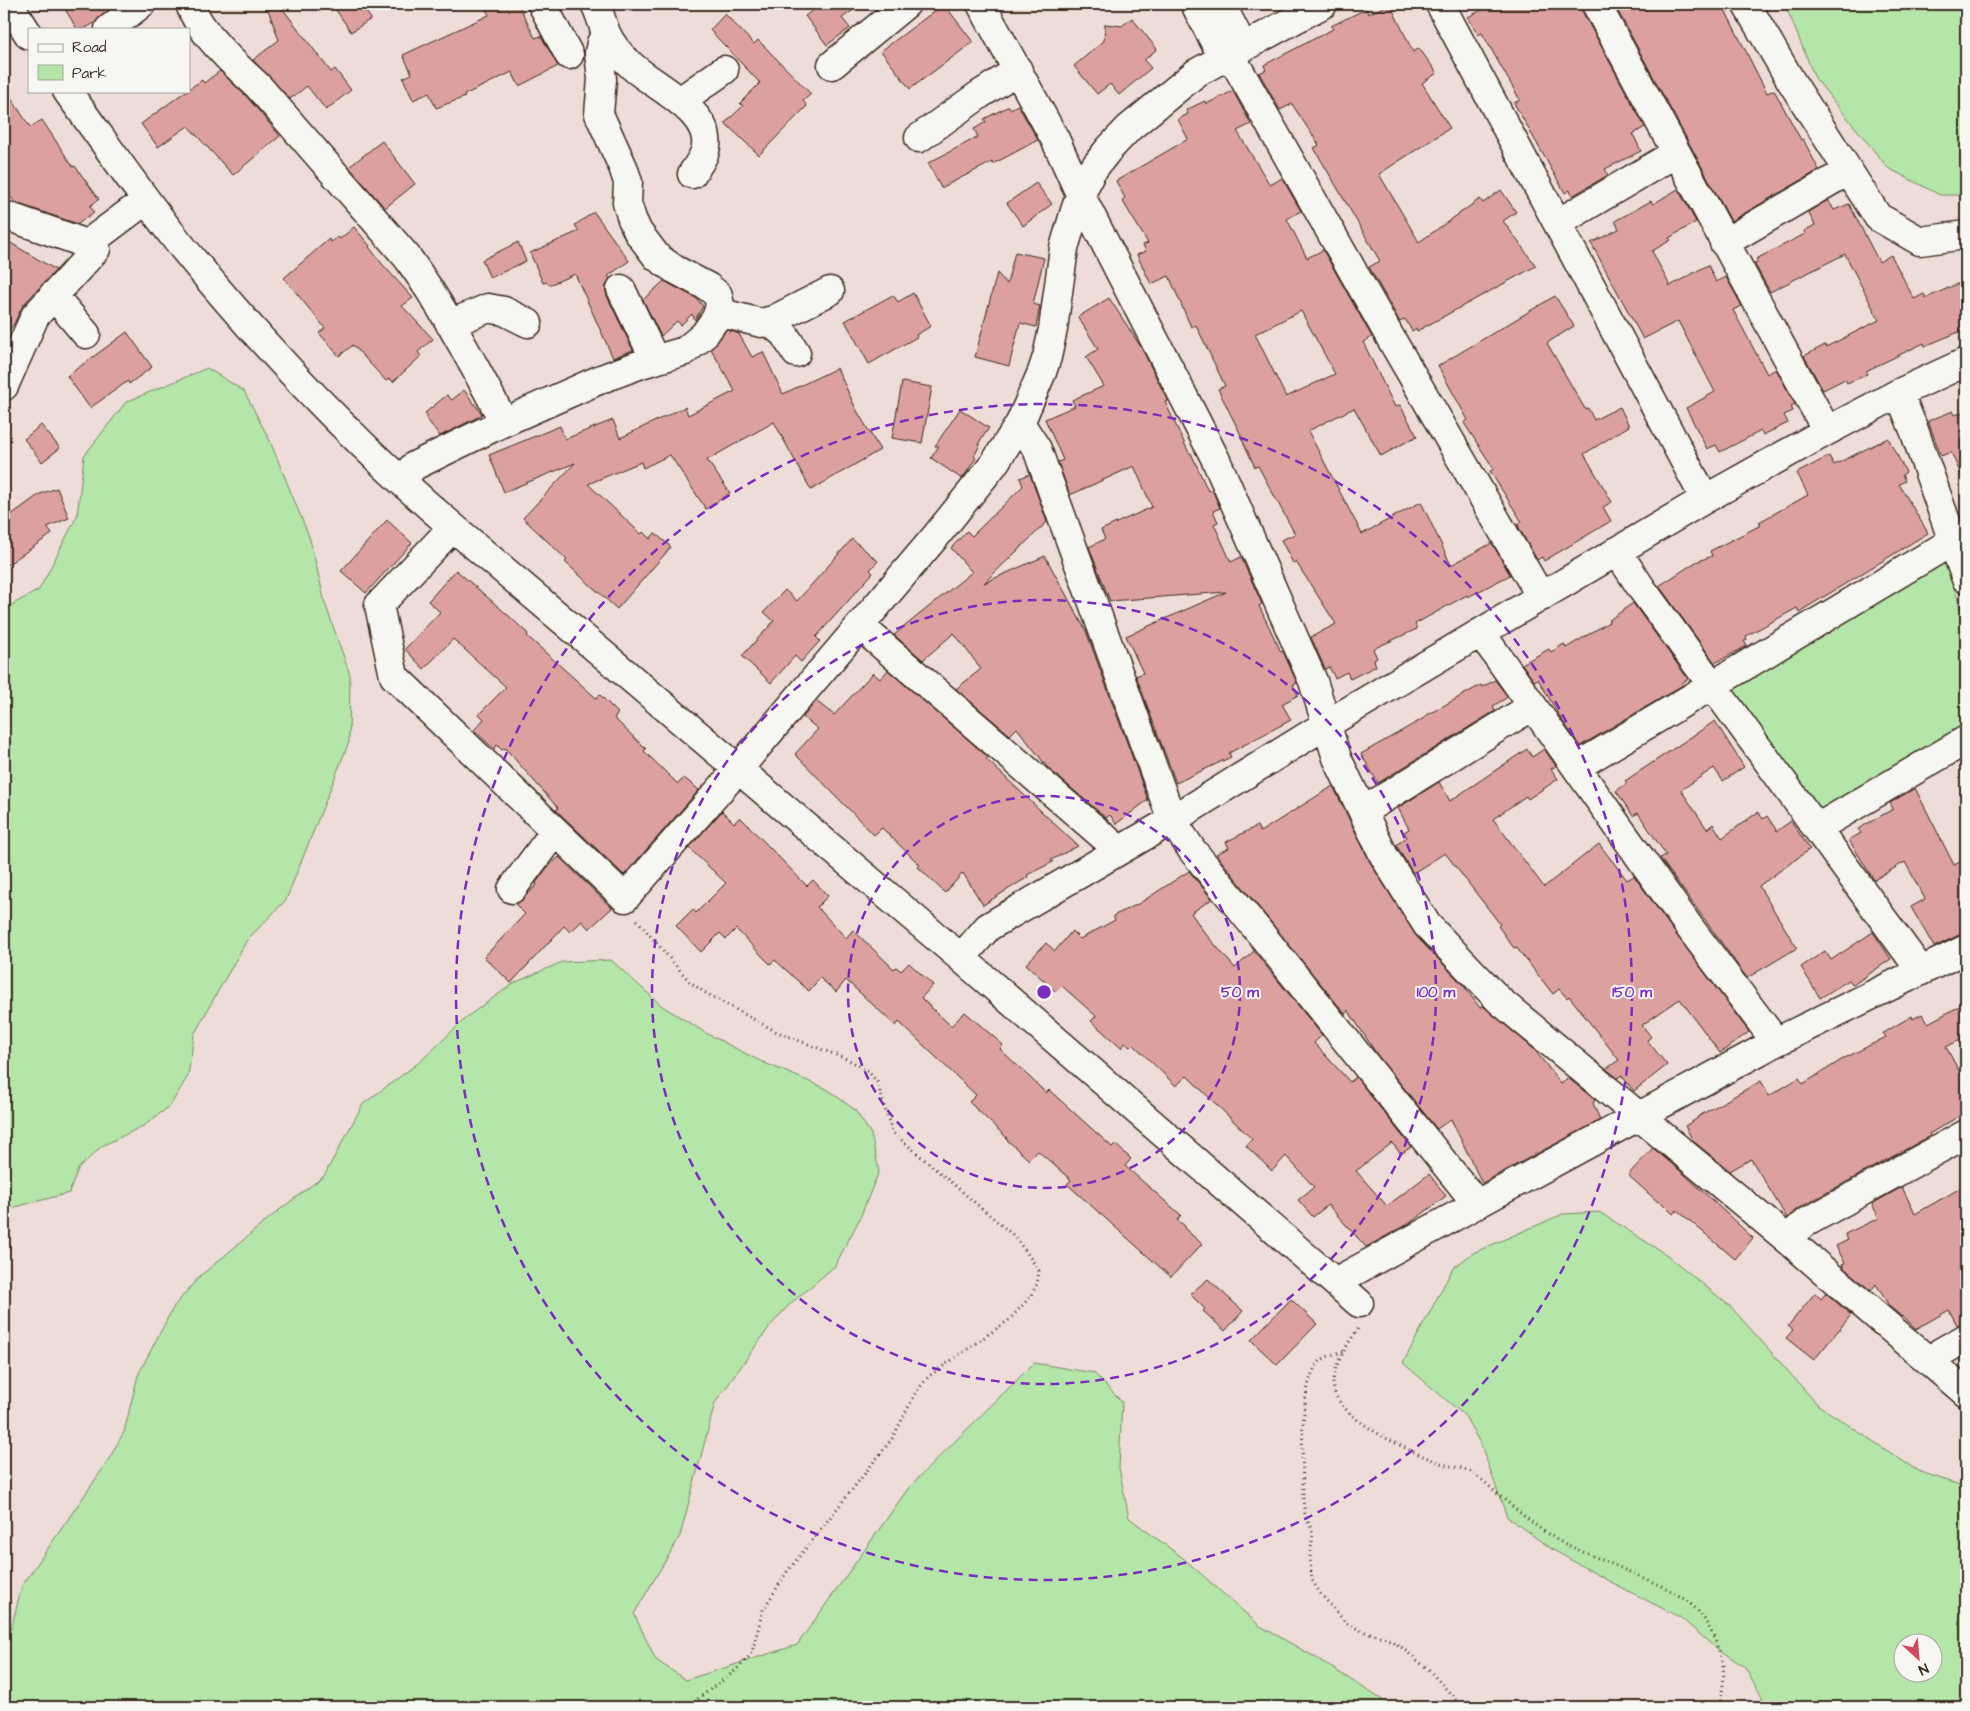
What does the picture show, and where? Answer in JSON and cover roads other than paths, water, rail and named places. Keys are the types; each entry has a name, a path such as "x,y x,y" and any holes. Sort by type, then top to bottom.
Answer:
{"street":[{"path":"9,4 28,33"},
{"path":"110,28 141,4"},
{"path":"190,4 199,23 232,62 258,86 407,257 429,286 504,422"},
{"path":"542,4 569,55"},
{"path":"596,4 612,44 633,67 680,101 705,131 707,142 705,152 692,174"},
{"path":"832,65 906,4"},
{"path":"981,4 1055,139 1081,196 1215,458 1313,681 1337,758 1384,856 1427,925 1500,1001 1787,1239 1966,1393"},
{"path":"1195,4 1232,53 1394,344 1541,597"},
{"path":"1221,4 1232,53"},
{"path":"453,527 379,605 394,676 625,898 740,768 994,464 1020,423 1047,357 1053,329 1064,248 1091,172 1108,150 1129,128 1196,72 1323,4"},
{"path":"1440,4 1705,499"},
{"path":"1596,4 1827,431"},
{"path":"1746,4 1791,81 1878,217 1920,241 1966,235"},
{"path":"401,481 414,466 504,422 600,379 685,351 704,335 716,318 720,306 718,295 708,287 674,269 658,256 638,232 632,219 627,203 628,182 599,114 602,79 599,53 601,42 606,33"},
{"path":"680,101 724,70"},
{"path":"919,138 1018,70"},
{"path":"68,92 146,200 230,304 338,421 401,481 453,527 740,768 1359,1304"},
{"path":"1558,223 1676,153"},
{"path":"1724,243 1848,171"},
{"path":"86,245 146,200"},
{"path":"4,215 96,250 35,316 4,386"},
{"path":"621,289 655,360"},
{"path":"718,312 761,323 769,321 830,291"},
{"path":"53,295 86,334"},
{"path":"450,324 488,308 504,311 528,323"},
{"path":"769,321 784,334 796,354"},
{"path":"961,958 988,927 1172,820 1327,724 1617,551 1827,431 1899,393 1966,362"},
{"path":"1899,393 1914,430 1966,579"},
{"path":"1020,423 1036,449 1172,820 1192,850 1477,1204"},
{"path":"1576,767 1953,541"},
{"path":"1617,551 1642,589 1920,971"},
{"path":"860,626 1118,850"},
{"path":"1481,633 1690,928 1776,1042"},
{"path":"1363,811 1533,706"},
{"path":"1817,828 1966,740"},
{"path":"512,889 555,831"},
{"path":"1335,1282 1776,1042 1966,948"},
{"path":"1787,1239 1806,1223 1966,1134"},
{"path":"1930,1362 1941,1352 1966,1338"}]}
